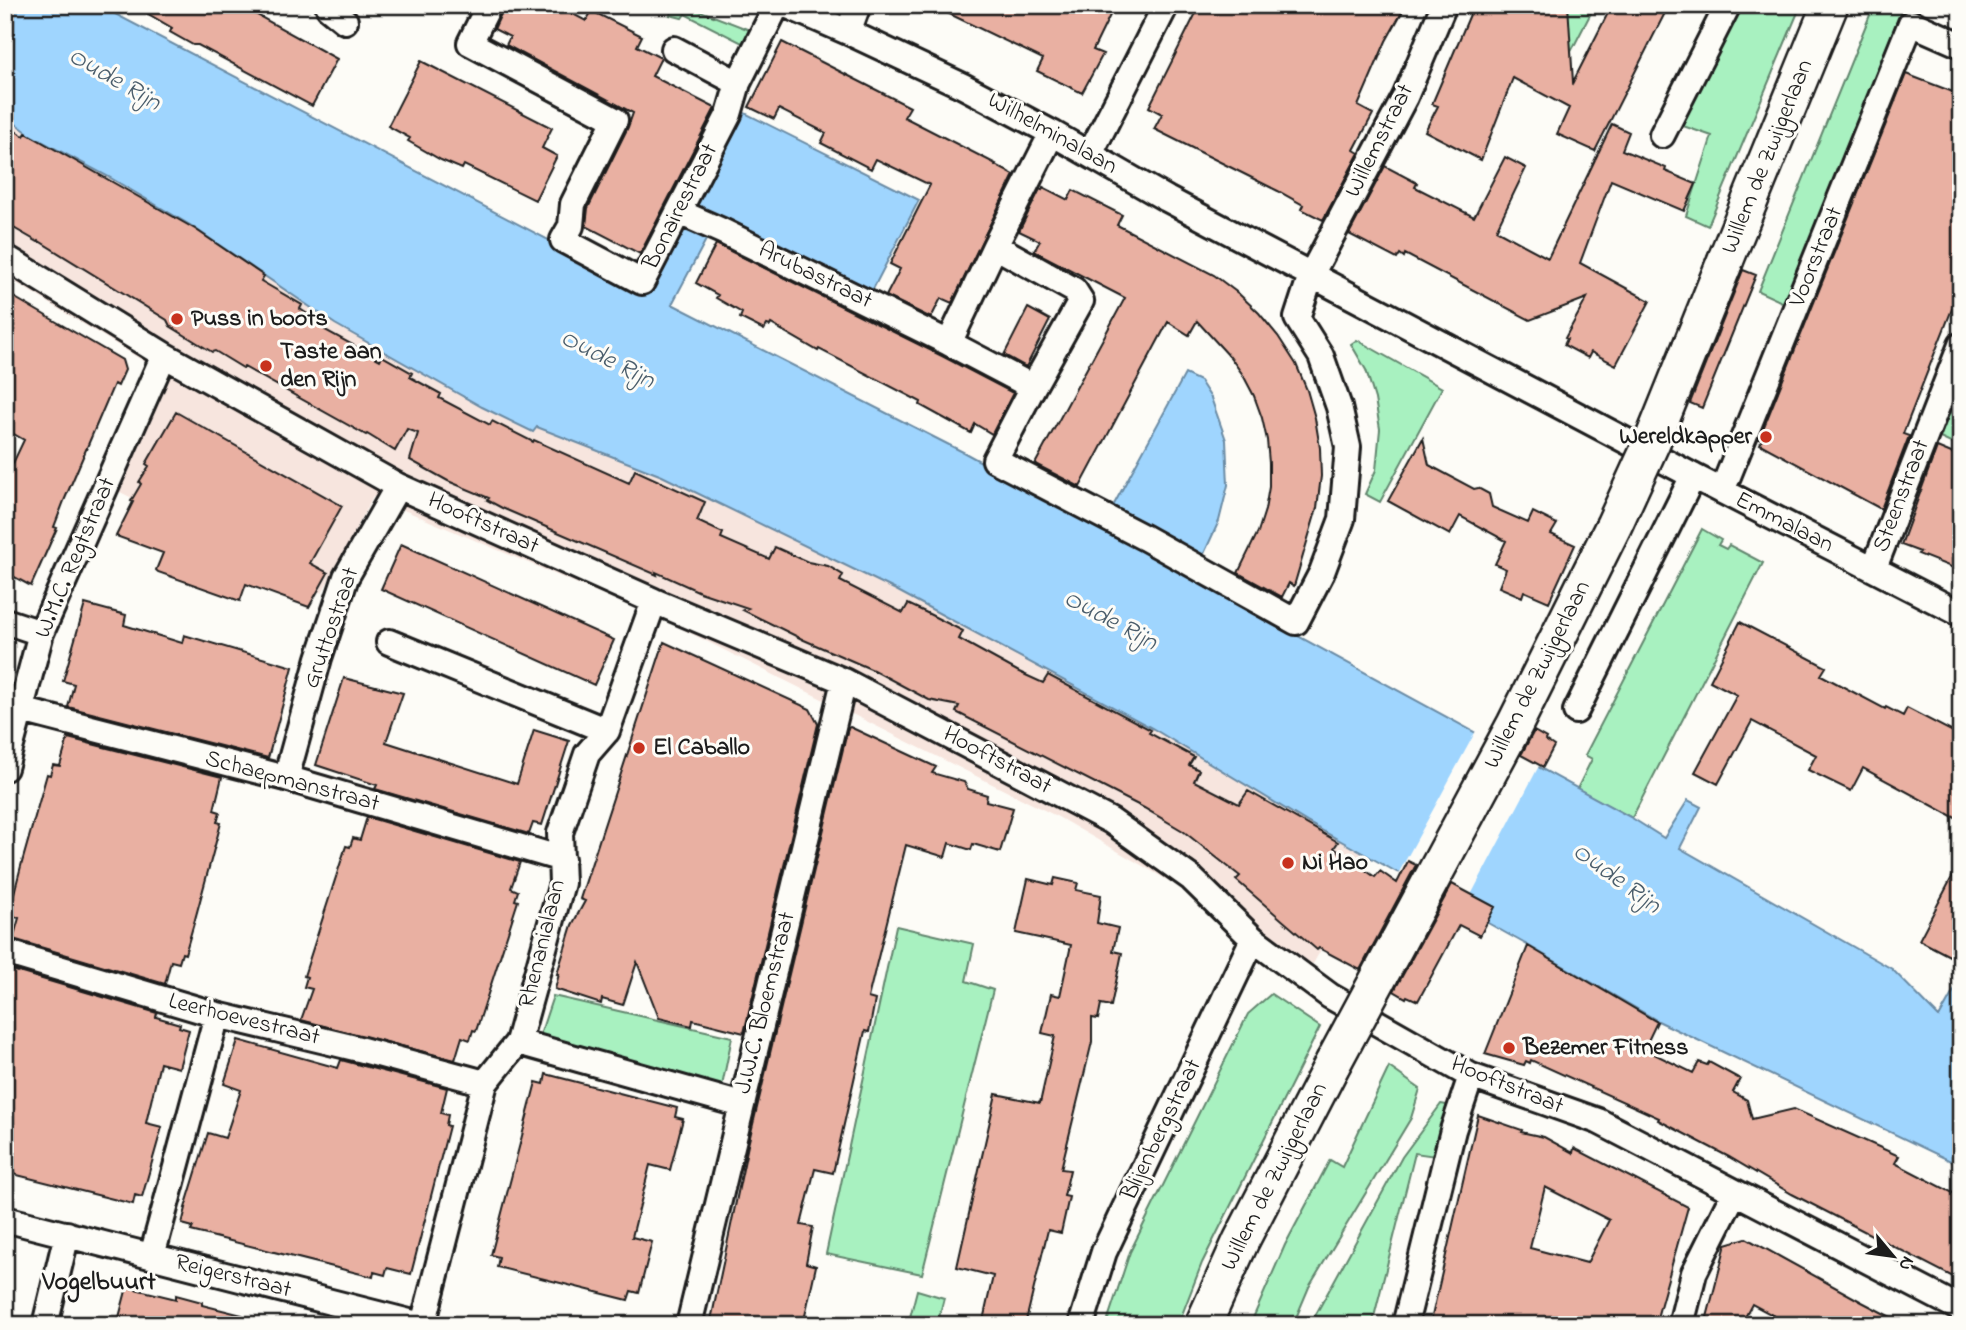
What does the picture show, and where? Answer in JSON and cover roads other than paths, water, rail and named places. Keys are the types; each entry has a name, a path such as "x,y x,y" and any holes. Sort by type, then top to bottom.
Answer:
{"street":[{"name":"Bonairestraat","path":"489,5 470,43 615,120 573,204 571,226 563,240 642,282 729,114 738,83 777,5"},
{"name":"Wilhelminalaan","path":"786,5 963,86 1167,199 1607,431"},
{"path":"848,32 858,5"},
{"path":"1090,154 1166,5"},
{"name":"Willemstraat","path":"1311,275 1405,97 1444,5"},
{"path":"1662,135 1728,5"},
{"name":"Willem de Zwijgerlaan","path":"1203,1325 1241,1241 1332,1063 1515,724 1614,525 1652,442 1830,5"},
{"name":"Voorstraat","path":"1722,491 1911,23 1961,45"},
{"path":"674,49 738,83"},
{"path":"949,342 1052,133"},
{"name":"Arubastraat","path":"679,212 949,342 1033,387"},
{"path":"995,246 1074,289 1081,301 995,460 1296,622 1322,572 1342,519 1348,447 1339,407 1321,356 1297,318 1311,275"},
{"name":"Hooftstraat","path":"5,257 164,355 398,486 654,601 844,681 1111,821 1191,878 1253,939 1330,996 1471,1076 1598,1121 1961,1309"},
{"name":"Steenstraat","path":"1874,568 1961,345"},
{"name":"W.M.C. Regtstraat","path":"5,768 41,633 164,355"},
{"name":"Emmalaan","path":"1607,431 1961,614"},
{"path":"1576,710 1693,477"},
{"name":"Gruttostraat","path":"286,778 318,658 346,577 398,486"},
{"name":"Rhenanialaan","path":"422,1325 485,1083 518,1042 562,883 560,833 587,754 607,731 654,601"},
{"path":"5,621 41,633"},
{"path":"389,642 607,731"},
{"name":"J.W.C. Bloemstraat","path":"689,1325 844,681"},
{"name":"Schaepmanstraat","path":"21,710 286,778 562,859"},
{"name":"Blijenbergstraat","path":"1081,1325 1104,1252 1253,939"},
{"name":"Leerhoevestraat","path":"5,952 217,1015 485,1083"},
{"path":"152,1256 217,1015"},
{"name":"Rhenanialaan","path":"518,1042 742,1105"},
{"path":"1405,1325 1453,1130 1471,1076"},
{"path":"1681,1325 1694,1273 1734,1193"},
{"name":"Reigerstraat","path":"5,1219 422,1325"},
{"path":"45,1325 67,1234"}],"water":[{"name":"Oude Rijn","path":"5,5 98,5 650,293 745,113 919,200 870,295 717,219 672,304 963,452 1058,504 1112,508 1185,374 1200,381 1211,398 1226,440 1228,485 1219,521 1202,558 1274,623 1664,838 1688,800 1701,807 1680,848 1892,969 1939,1017 1961,978 1961,1166 1658,1021 1307,822 1152,728 896,590 662,476 537,427 533,432 482,407 335,324 190,225 109,177 26,133 5,116"}],"place":[{"name":"Puss in boots","path":"177,319"},
{"name":"Taste aan den Rijn","path":"266,366"},
{"name":"Wereldkapper","path":"1766,437"},
{"name":"El Caballo","path":"639,748"},
{"name":"Ni Hao","path":"1288,863"},
{"name":"Bezemer Fitness","path":"1509,1048"}],"district":[{"name":"Vogelbuurt","path":"99,1283"}]}
